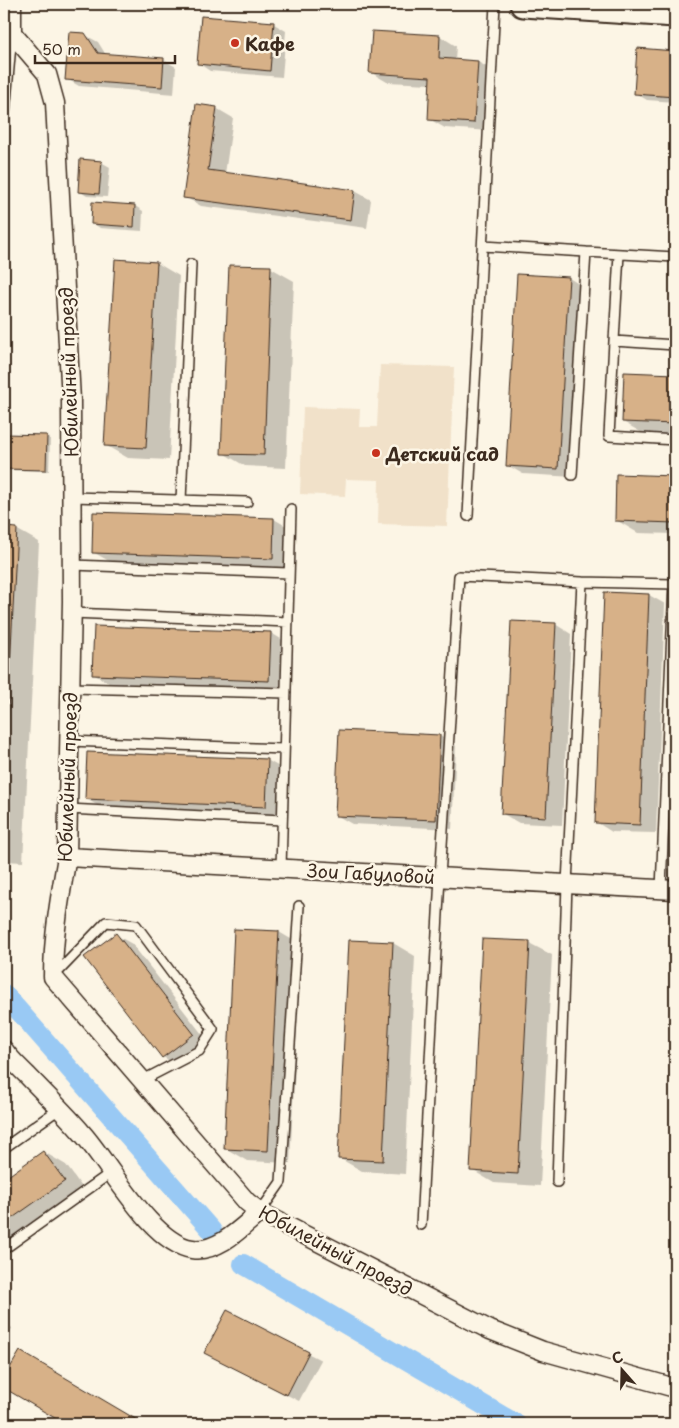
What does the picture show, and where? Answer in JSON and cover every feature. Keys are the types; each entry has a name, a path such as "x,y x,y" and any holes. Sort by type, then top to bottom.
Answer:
{"main road":[{"path":"523,4 675,14"}],"street":[{"path":"12,4 12,33"},
{"name":"Юбилейный проезд","path":"12,33 47,74 55,103 71,400 72,613 67,857 53,951 53,977 248,1202 260,1212 276,1222 490,1330 543,1351 675,1388"},
{"name":"Зои Габуловой","path":"67,857 668,889"},
{"path":"4,1050 83,1133 154,1227 181,1247 194,1250 209,1248 222,1243 260,1212"}],"lane":[{"path":"468,516 496,4"},
{"path":"4,125 12,33"},
{"path":"483,246 675,257"},
{"path":"572,475 586,252"},
{"path":"619,254 609,436 675,440"},
{"path":"181,501 191,264"},
{"path":"614,342 675,345"},
{"path":"72,497 247,502"},
{"path":"281,868 291,509"},
{"path":"72,565 289,573"},
{"path":"421,1225 459,576 674,584 668,889"},
{"path":"557,1182 567,884 582,582"},
{"path":"72,613 288,622"},
{"path":"70,688 286,693"},
{"path":"69,741 284,749"},
{"path":"68,809 282,820"},
{"path":"260,1212 281,1182 299,906"},
{"path":"53,977 106,922 136,925 213,1029 198,1051 143,1080"},
{"path":"4,1148 59,1109"},
{"path":"4,1249 112,1172"}],"shaded area":[{"name":"Детский сад","path":"380,365 454,367 447,526 378,524 379,480 346,479 345,496 300,494 303,407 360,409 359,427 377,427"}],"building":[{"name":"Кафе","path":"201,16 274,22 270,71 197,64"},
{"path":"372,31 440,35 439,58 478,61 474,123 428,120 430,77 369,73"},
{"path":"69,32 85,33 98,53 164,58 162,87 65,80"},
{"path":"637,48 675,51 675,97 634,94"},
{"path":"196,104 217,107 208,170 355,190 351,220 183,198"},
{"path":"80,159 102,161 99,194 78,192"},
{"path":"92,202 135,205 134,227 91,224"},
{"path":"115,259 157,262 146,448 104,446"},
{"path":"229,265 271,266 264,455 221,454"},
{"path":"517,274 569,277 558,469 506,466"},
{"path":"624,372 675,374 675,424 622,422"},
{"path":"4,434 47,435 46,470 4,469"},
{"path":"616,474 675,476 675,523 615,521"},
{"path":"93,512 274,518 273,559 92,553"},
{"path":"4,527 17,528 4,789"},
{"path":"604,592 649,594 640,825 595,823"},
{"path":"511,621 556,623 546,817 501,814"},
{"path":"94,626 271,632 269,681 92,675"},
{"path":"339,730 440,735 436,820 335,816"},
{"path":"87,752 268,759 266,807 85,799"},
{"path":"234,929 279,931 268,1151 224,1149"},
{"path":"116,933 194,1034 162,1058 84,957"},
{"path":"482,939 530,941 518,1174 470,1171"},
{"path":"349,940 393,942 383,1161 338,1159"},
{"path":"43,1151 65,1181 4,1224 4,1179"},
{"path":"227,1310 309,1352 287,1395 204,1353"},
{"path":"20,1351 144,1424 65,1424 4,1388 4,1378"}],"waterway":[{"path":"4,994 212,1231"},
{"path":"243,1264 516,1424"}],"place":[{"name":"Кафе","path":"235,43"},
{"name":"Детский сад","path":"376,453"}]}
